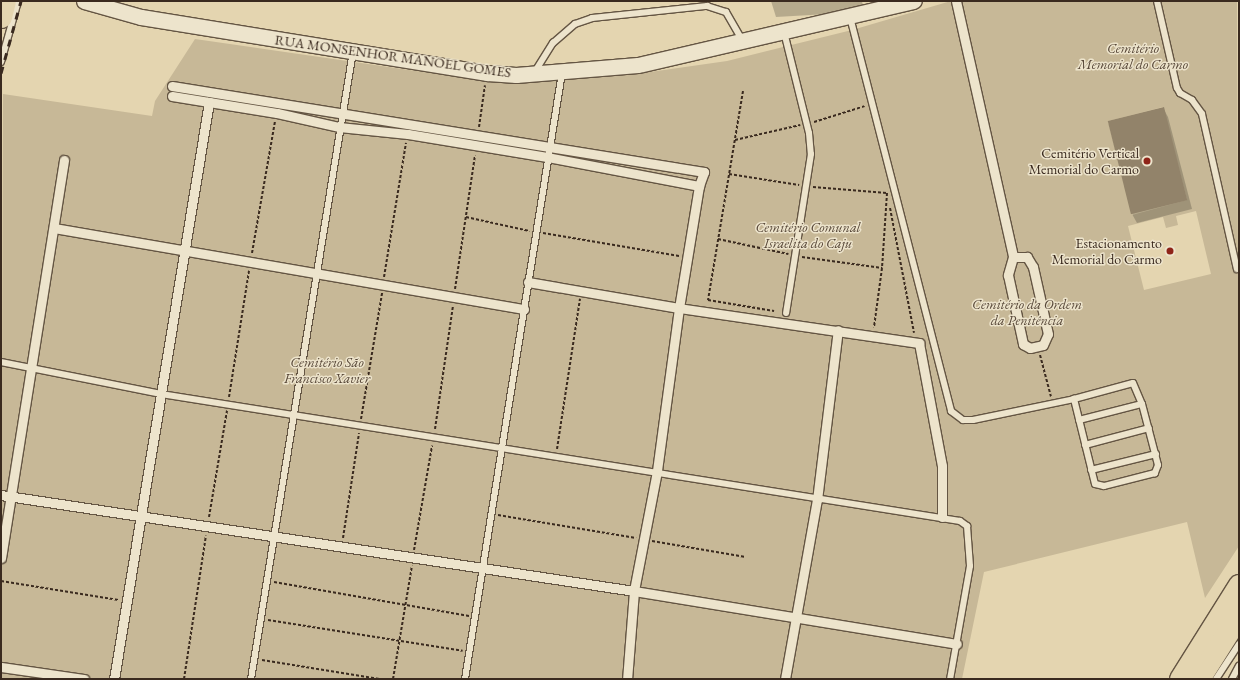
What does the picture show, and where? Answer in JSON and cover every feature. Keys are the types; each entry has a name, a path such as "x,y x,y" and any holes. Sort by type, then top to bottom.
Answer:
{"highway":[{"path":"1,17 5,1"},
{"path":"1180,679 1239,585"},
{"path":"1199,679 1239,616"}],"street":[{"name":"RUA MONSENHOR MANOEL GOMES","path":"84,1 141,17 487,73 533,74 562,73 638,65 914,1"},
{"path":"956,1 1013,257 1008,275 1023,344 1027,348 1038,346 1046,343 1048,334 1033,267 1027,257 1013,257"},
{"path":"172,86 341,115 549,146 704,172 699,186 688,258 678,308 657,471 642,539 634,591 627,679"},
{"path":"172,96 277,113 339,127 408,134 547,157 699,186"},
{"path":"114,679 209,102"},
{"path":"1,558 30,366 54,228 64,160"},
{"path":"54,228 185,249 524,310"},
{"path":"528,282 678,308 838,330 918,343 942,466 942,517"},
{"path":"785,679 816,500 838,330"},
{"path":"1,496 208,525 273,537 634,591 795,619 957,644"},
{"path":"1,667 84,679"}],"lane":[{"path":"1,49 14,1"},
{"path":"1,62 18,1"},
{"path":"1157,1 1177,88 1180,93 1192,100 1202,114 1237,269"},
{"path":"533,74 552,43 575,24 592,18 707,6 726,12 742,42"},
{"path":"850,17 952,411 963,420 1074,399 1133,383 1142,404 1156,454 1158,465 1155,473 1108,485 1095,484 1074,399"},
{"path":"784,32 807,124 811,154 786,313"},
{"path":"251,679 273,537 295,414 352,51"},
{"path":"465,679 493,514 547,157 562,73"},
{"path":"1,362 30,366 161,394 503,446 556,456 657,471 816,500 942,517 964,522 969,540 970,566 950,679"},
{"path":"1079,420 1142,404"},
{"path":"1085,445 1149,428"},
{"path":"1091,470 1156,454"},
{"path":"1216,679 1239,644"},
{"path":"1232,679 1239,666"}],"path":[{"path":"478,136 487,73"},
{"path":"743,91 708,300 786,313"},
{"path":"864,98 868,113"},
{"path":"735,140 807,124 866,106"},
{"path":"184,679 251,262 277,113"},
{"path":"341,547 408,134"},
{"path":"393,679 434,436 476,146"},
{"path":"729,174 806,187 887,193"},
{"path":"885,186 914,333"},
{"path":"874,327 882,268 887,193"},
{"path":"466,216 536,232 688,258"},
{"path":"718,239 794,256 882,268"},
{"path":"556,456 581,292"},
{"path":"1038,346 1052,403"},
{"path":"493,514 746,557"},
{"path":"1,580 127,602"},
{"path":"267,580 476,617"},
{"path":"261,619 470,652"},
{"path":"254,658 379,679"}],"green space":[{"name":"Cemitério São Francisco Xavier","path":"951,1 1237,1 1239,546 1205,598 1187,522 984,572 962,679 1,679 3,94 152,116 155,101 195,39 499,83 629,75 727,61 852,30","holes":["1163,107 1187,200 1132,215 1108,121","1196,211 1211,274 1144,290 1128,226 1163,217 1166,228 1178,225 1176,216"]}],"building":[{"name":"Cemitério Vertical Memorial do Carmo","path":"1164,107 1187,200 1131,214 1108,121"}],"railway":[{"path":"1,73 21,1"}],"place":[{"name":"Cemitério Vertical Memorial do Carmo","path":"1147,161"},
{"name":"Estacionamento Memorial do Carmo","path":"1170,251"}],"park label":[{"name":"Cemitério Memorial do Carmo","path":"1133,56"},
{"name":"Cemitério Comunal Israelita do Caju","path":"808,236"},
{"name":"Cemitério da Ordem da Penitência","path":"1027,312"}]}
